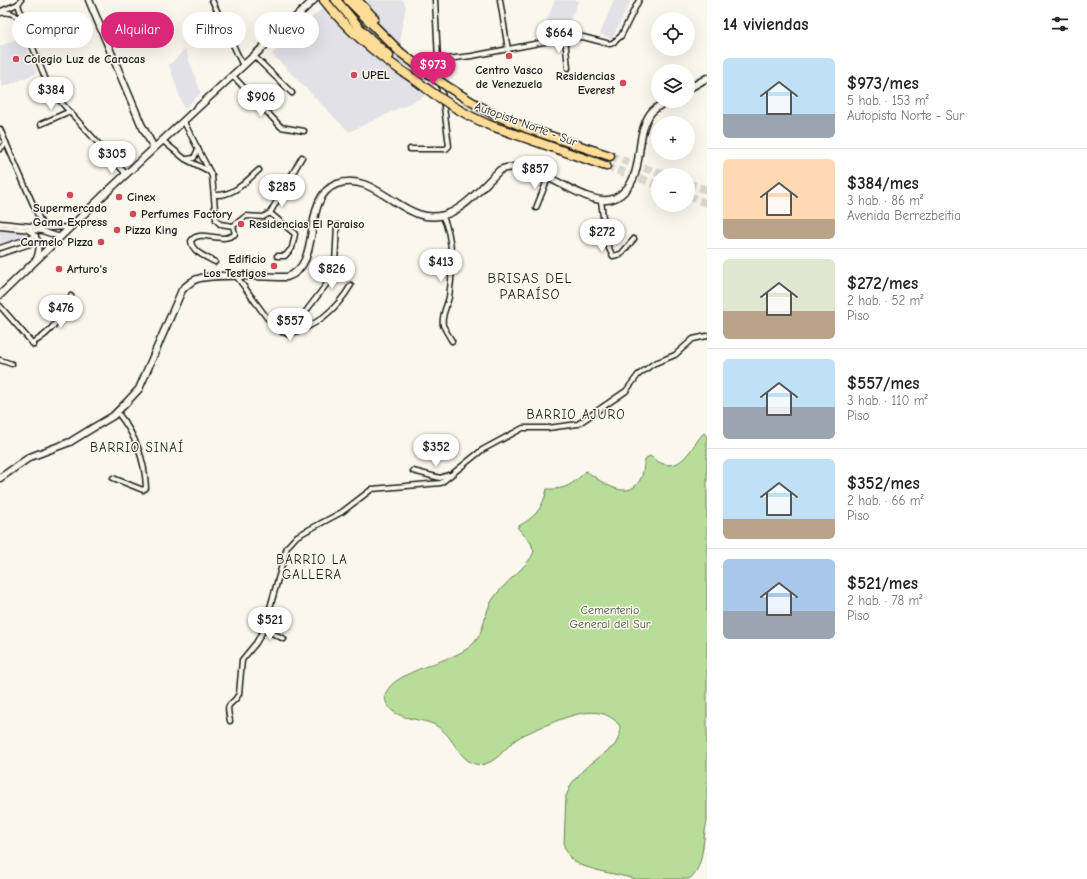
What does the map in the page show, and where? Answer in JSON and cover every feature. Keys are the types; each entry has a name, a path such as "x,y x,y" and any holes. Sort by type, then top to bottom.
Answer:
{"highway":[{"path":"324,0 369,46 394,66 414,79"},
{"name":"Autopista Norte - Sur","path":"336,0 363,32 414,79 467,116 606,166"},
{"name":"Autopista Norte - Sur","path":"348,0 400,52 432,77 468,100 495,115 529,129 610,156"},
{"path":"356,0 393,38 400,52"}],"street":[{"path":"89,0 140,124 154,148"},
{"path":"212,0 243,66"},
{"path":"0,294 126,174 184,122 314,0"},
{"path":"410,149 446,149 449,146 438,60 435,0"},
{"path":"500,0 508,50"},
{"path":"438,60 508,50 565,38 584,37 610,44 621,36 639,0"},
{"path":"0,13 20,2 22,12"},
{"path":"0,13 12,14"},
{"path":"565,38 568,68"},
{"path":"33,48 50,90 68,112 126,174"},
{"path":"254,56 292,93"},
{"path":"232,76 280,127 304,132"},
{"path":"695,85 707,78"},
{"path":"0,478 30,457 70,442 117,412 139,389 182,290 186,285 196,279 203,278 287,277 294,275 305,262 321,198 328,189 336,184 358,182 368,185 398,205 414,212 433,216 442,215 453,211 462,205 500,170 507,167 522,168 601,201 614,198 630,187 634,180 647,120 655,108"},
{"path":"41,124 68,112"},
{"path":"184,122 213,181 216,220 220,224 233,226 246,216 263,217 270,213 302,156"},
{"path":"0,129 43,227"},
{"path":"163,141 185,159 209,172"},
{"path":"0,149 6,143"},
{"path":"185,159 194,158 198,148"},
{"path":"215,195 228,194 234,191 258,170"},
{"path":"536,208 548,178"},
{"path":"601,201 607,240 610,250 614,256 621,254 634,239"},
{"path":"270,213 288,227 294,234 292,248 285,256 277,256"},
{"path":"442,215 450,236 451,273 443,326 452,341"},
{"path":"0,222 43,227 71,227"},
{"path":"282,332 297,323 329,281 335,264 337,225"},
{"path":"215,262 197,251 191,245 191,241 198,235 229,238 235,233 233,226"},
{"path":"0,227 42,231 60,237"},
{"path":"26,230 36,236 39,241 39,249 36,260"},
{"path":"0,248 36,236"},
{"path":"0,254 39,241"},
{"path":"237,277 267,318 282,332 287,334 297,333 316,323 340,301 350,285"},
{"path":"0,306 33,344 53,328 71,296"},
{"path":"230,721 227,709 228,704 239,694 242,660 256,643 264,629 287,547 297,536 342,512 372,489 438,484 488,446 523,428 548,428 574,425 582,422 626,391 638,375 653,364 675,355 693,339 707,336"},
{"path":"0,360 12,364"},
{"path":"113,478 143,490 146,488 138,446 130,428 117,412"},
{"path":"413,471 443,478 460,468"},
{"path":"264,629 284,638"}],"shaded area":[{"name":"UPEL","path":"331,0 403,0 406,7 401,31 401,44 425,96 349,132 272,54 279,48 319,48 318,12"},
{"path":"555,0 579,0 565,32 545,24"},
{"path":"614,0 631,0 612,39 600,34"},
{"name":"Colegio Luz de Caracas","path":"12,41 12,48 27,48 37,73 3,87 0,78 0,46"},
{"path":"185,49 201,93 184,109 169,65"},
{"path":"0,229 23,231 28,237 0,246"}],"green space":[{"name":"Cementerio General del Sur","path":"704,433 707,437 707,822 698,868 689,879 636,879 580,865 570,858 564,846 566,796 572,783 583,770 615,745 620,735 620,726 613,719 605,715 588,712 569,716 522,736 514,741 495,759 479,765 465,758 447,735 436,725 401,716 396,713 387,704 385,695 389,688 397,681 419,669 458,654 468,648 478,638 493,599 531,558 534,552 531,543 517,527 529,520 537,512 543,502 547,489 554,489 569,485 586,471 608,485 623,490 630,489 637,485 642,476 646,458 650,456 658,462 664,464 671,465 677,463 683,459"}],"tunnel":[{"path":"610,156 651,170"},
{"path":"606,166 651,182"},
{"path":"695,186 707,190"},
{"path":"695,199 707,203"}],"place":[{"name":"Centro Vasco de Venezuela","path":"509,56"},
{"name":"Colegio Luz de Caracas","path":"16,59"},
{"name":"UPEL","path":"354,75"},
{"name":"Residencias Everest","path":"623,83"},
{"name":"Supermercado Gama Express","path":"70,195"},
{"name":"Cinex","path":"119,197"},
{"name":"Perfumes Factory","path":"133,214"},
{"name":"Residencias El Paraiso","path":"241,224"},
{"name":"Pizza King","path":"117,230"},
{"name":"Carmelo Pizza","path":"101,242"},
{"name":"Edificio Los Testigos","path":"274,266"},
{"name":"Arturo's","path":"59,269"}],"district":[{"name":"BRISAS DEL PARAÍSO","path":"530,286"},
{"name":"BARRIO AJURO","path":"576,414"},
{"name":"BARRIO SINAÍ","path":"137,447"},
{"name":"BARRIO LA GALLERA","path":"312,566"}]}
